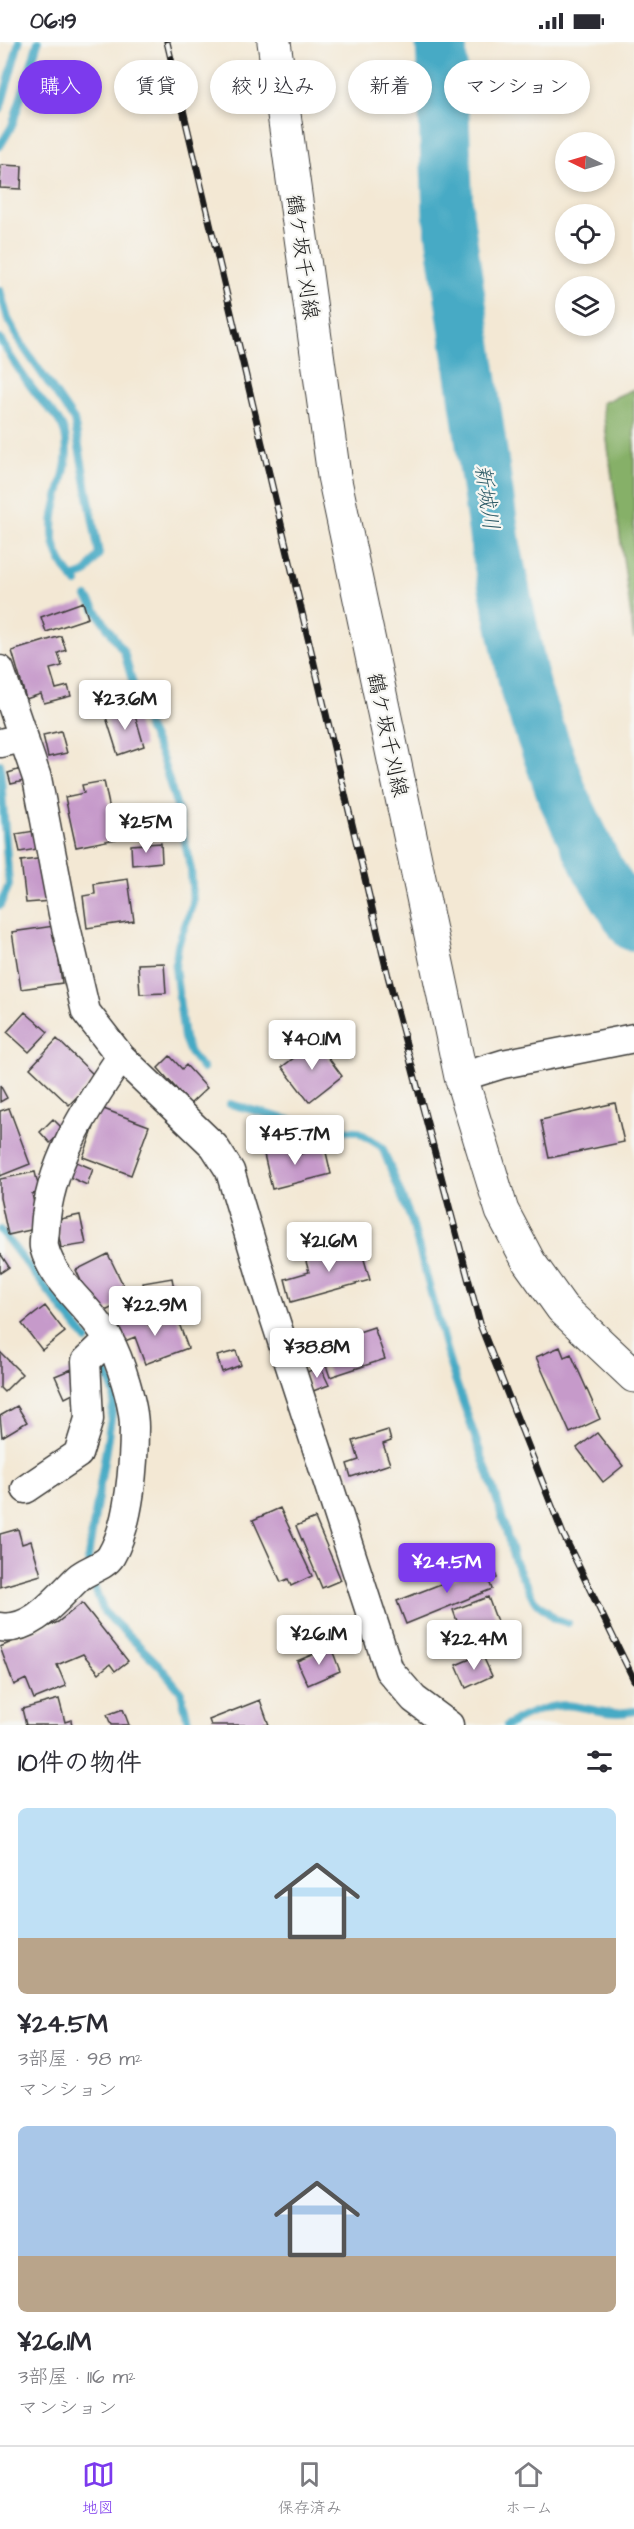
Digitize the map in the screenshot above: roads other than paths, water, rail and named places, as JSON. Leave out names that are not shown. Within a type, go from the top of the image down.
[{"type":"main road","name":"鶴ケ坂千刈線","points":[[274,42],[334,476],[461,1077],[502,1211],[529,1262],[562,1308],[634,1376]]},
{"type":"street","points":[[0,670],[12,740],[37,778],[63,914],[86,1011],[121,1057],[214,1146],[230,1171],[267,1295],[389,1670],[414,1699],[449,1725]]},
{"type":"street","points":[[461,1077],[503,1064],[622,1041]]},
{"type":"street","points":[[0,1628],[10,1629],[37,1617],[96,1566],[121,1531],[129,1492],[134,1425],[124,1381],[109,1340],[60,1280],[44,1246],[52,1180],[92,1099],[121,1057]]},
{"type":"street","points":[[26,1489],[78,1454],[89,1419],[86,1361],[109,1340]]},
{"type":"waterway","points":[[0,110],[19,42]]},
{"type":"waterway","points":[[0,146],[12,126],[38,42]]},
{"type":"waterway","name":"新城川","points":[[441,42],[448,214],[496,549],[526,692],[563,796],[598,869],[634,926]]},
{"type":"waterway","points":[[0,290],[8,319],[24,348],[74,420],[99,554],[86,573],[72,578]]},
{"type":"waterway","points":[[0,339],[14,363],[58,420],[65,434],[67,453],[53,525],[54,543],[62,563],[77,583]]},
{"type":"waterway","points":[[87,597],[124,652],[141,712],[162,758],[177,807],[191,869],[193,903],[178,945],[175,967],[184,1038],[190,1053],[203,1069]]},
{"type":"waterway","points":[[0,764],[9,885],[0,905]]},
{"type":"waterway","points":[[230,1104],[323,1129],[357,1131],[382,1147],[412,1222],[451,1368],[498,1503],[515,1562],[534,1600],[555,1619],[568,1623]]},
{"type":"waterway","points":[[0,1230],[87,1340]]},
{"type":"waterway","points":[[103,1362],[115,1395],[88,1557],[90,1576],[104,1612],[159,1665],[181,1692],[189,1725]]},
{"type":"waterway","points":[[507,1725],[548,1708],[566,1705],[611,1713],[634,1711]]},
{"type":"railway","points":[[167,42],[388,976],[481,1327],[563,1534],[634,1680]]}]
